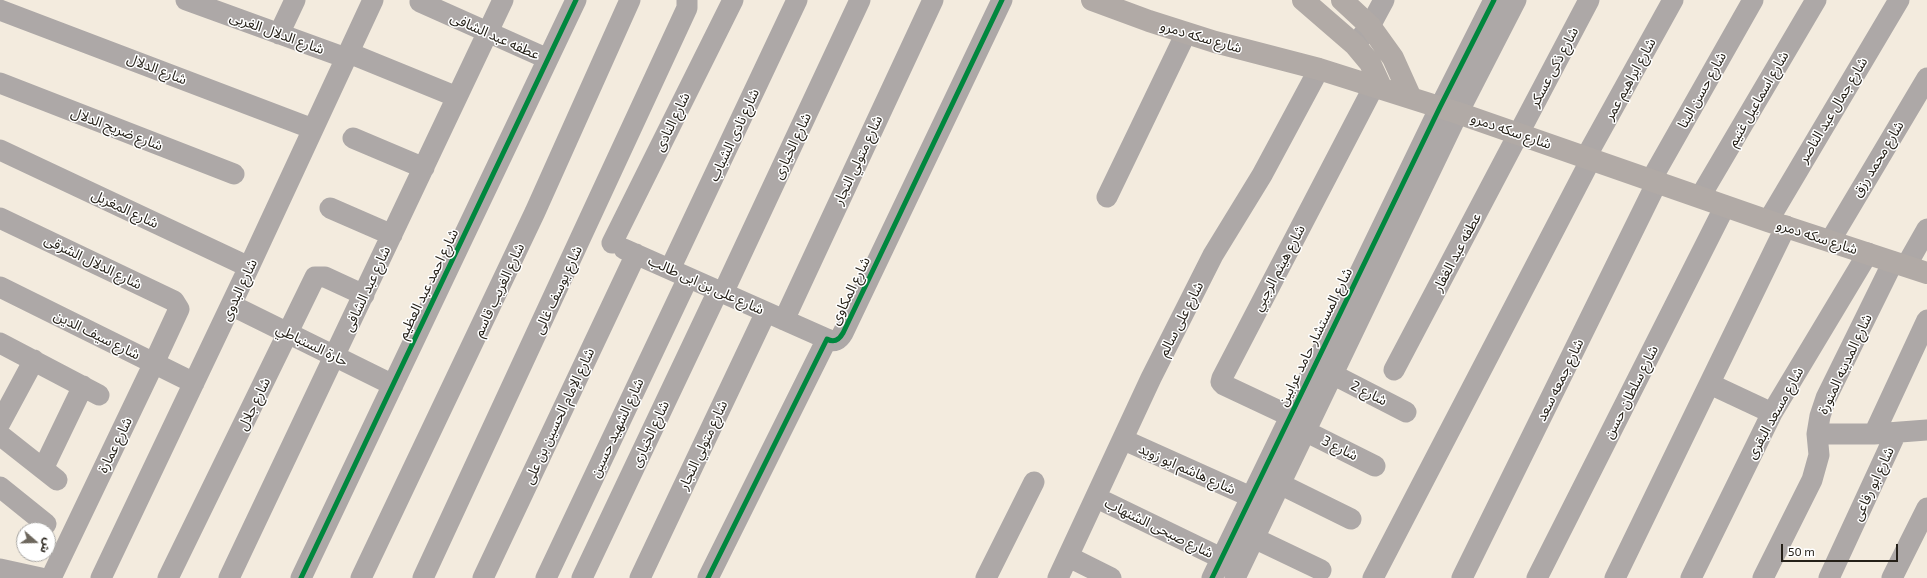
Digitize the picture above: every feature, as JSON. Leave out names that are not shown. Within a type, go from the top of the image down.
[{"type":"main road","name":"شارع سكه دمرو","points":[[1092,0],[1186,33],[1318,69],[1449,110],[1777,224],[1927,273]]},
{"type":"main road","points":[[1303,0],[1355,45],[1370,63],[1378,88]]},
{"type":"main road","points":[[1342,0],[1370,26],[1393,58],[1411,98]]},
{"type":"street","name":"شارع الدلال الغربى","points":[[186,0],[236,9],[279,34],[347,56],[457,97]]},
{"type":"street","points":[[279,34],[295,0]]},
{"type":"street","name":"شارع البدوى","points":[[101,578],[249,267],[373,0]]},
{"type":"street","name":"شارع عبد الشافى","points":[[229,578],[424,168],[502,0]]},
{"type":"street","name":"شارع احمد عبد العظيم","points":[[300,578],[576,0]]},
{"type":"street","name":"شارع الغريب قاسم","points":[[362,578],[535,212],[630,0]]},
{"type":"street","name":"شارع يوسف غالى","points":[[423,578],[687,8],[687,0]]},
{"type":"street","name":"شارع النادى","points":[[612,243],[733,0]]},
{"type":"street","name":"شارع نادى الشباب","points":[[679,273],[797,0]]},
{"type":"street","name":"شارع الخيارى","points":[[582,578],[860,0]]},
{"type":"street","name":"شارع متولي النجار","points":[[640,578],[775,316],[933,0]]},
{"type":"street","name":"شارع المكاوى","points":[[708,578],[827,339],[832,342],[837,340],[843,333],[1002,0]]},
{"type":"street","points":[[1355,45],[1370,26],[1384,0]]},
{"type":"street","points":[[1234,578],[1332,374],[1449,110],[1494,0]]},
{"type":"street","points":[[1449,110],[1516,0]]},
{"type":"street","name":"شارع ذكى عسكر","points":[[1519,134],[1589,0]]},
{"type":"street","name":"شارع ابراهيم عمر","points":[[1373,578],[1589,158],[1673,0]]},
{"type":"street","name":"شارع حسن البنا","points":[[1654,181],[1753,0]]},
{"type":"street","name":"شارع اسماعيل غنيم","points":[[1700,197],[1816,0]]},
{"type":"street","name":"شارع جمال عبد الناصر","points":[[1615,578],[1710,384],[1777,224],[1899,0]]},
{"type":"street","name":"عطفه عبد الشافى","points":[[420,2],[548,59]]},
{"type":"street","name":"شارع الدلال","points":[[0,10],[313,129]]},
{"type":"street","points":[[1107,197],[1186,33]]},
{"type":"street","name":"شارع على سالم","points":[[1058,578],[1124,440],[1151,378],[1213,255],[1262,175],[1318,69]]},
{"type":"street","name":"شارع محمد رزق","points":[[1830,241],[1927,78]]},
{"type":"street","name":"شارع ضريح الدلال","points":[[0,83],[234,174]]},
{"type":"street","name":"شارع هيثم الرجبي","points":[[1290,416],[1224,386],[1221,380],[1378,88]]},
{"type":"street","name":"شارع المستشار حامد عرابين","points":[[1212,578],[1290,416],[1449,110]]},
{"type":"street","name":"عطفه عبد الغفار","points":[[1394,370],[1519,134]]},
{"type":"street","points":[[353,138],[424,168]]},
{"type":"street","name":"شارع المغربل","points":[[0,150],[249,267]]},
{"type":"street","name":"شارع جمعه سعد","points":[[1462,578],[1654,181]]},
{"type":"street","name":"شارع سلطان حسن","points":[[1537,578],[1725,206]]},
{"type":"street","points":[[330,208],[392,235]]},
{"type":"street","name":"شارع الدلال الشرقى","points":[[0,218],[174,302],[178,306],[178,312]]},
{"type":"street","name":"شارع المدينه المنورة","points":[[1763,578],[1812,480],[1819,455],[1817,434],[1820,416],[1826,398],[1899,264],[1927,229]]},
{"type":"street","name":"شارع على بن ابى طالب","points":[[585,231],[827,339]]},
{"type":"street","name":"شارع مسعد البقرى","points":[[1691,578],[1772,413],[1868,253]]},
{"type":"street","name":"شارع الإمام الحسين بن على","points":[[482,578],[636,254]]},
{"type":"street","name":"شارع الشهيد حسين","points":[[546,578],[679,273]]},
{"type":"street","name":"شارع جلال","points":[[168,578],[289,334],[315,277],[324,277],[364,295]]},
{"type":"street","name":"شارع سيف الدين","points":[[0,287],[194,383]]},
{"type":"street","name":"حارة السنباطي","points":[[231,305],[393,385]]},
{"type":"street","name":"شارع عمارة","points":[[41,578],[154,363],[178,312]]},
{"type":"street","name":"شارع ابو رفاعى","points":[[1874,434],[1927,320]]},
{"type":"street","points":[[0,343],[91,391],[50,475],[0,435]]},
{"type":"street","points":[[0,423],[34,360]]},
{"type":"street","name":"شارع 2","points":[[1332,374],[1406,412]]},
{"type":"street","points":[[1710,384],[1772,413]]},
{"type":"street","points":[[1817,434],[1874,434],[1927,430]]},
{"type":"street","name":"شارع 3","points":[[1305,431],[1375,466]]},
{"type":"street","name":"شارع ابو رفاعى","points":[[1829,578],[1896,433]]},
{"type":"street","name":"شارع هاشم ابو زويد","points":[[1124,440],[1251,497]]},
{"type":"street","points":[[986,578],[1034,482]]},
{"type":"street","points":[[1280,484],[1351,519]]},
{"type":"street","points":[[0,487],[44,522]]},
{"type":"street","name":"شارع صبحى الشنهاب","points":[[1097,498],[1221,558]]},
{"type":"street","points":[[1892,578],[1927,508]]},
{"type":"street","points":[[1254,538],[1321,570]]},
{"type":"street","points":[[1068,557],[1111,578]]},
{"type":"street","points":[[0,568],[41,578]]},
{"type":"cycle path","points":[[301,578],[576,0]]},
{"type":"cycle path","points":[[708,578],[827,339],[832,341],[836,340],[843,333],[1002,0]]},
{"type":"cycle path","points":[[1212,578],[1440,107],[1494,0]]}]
